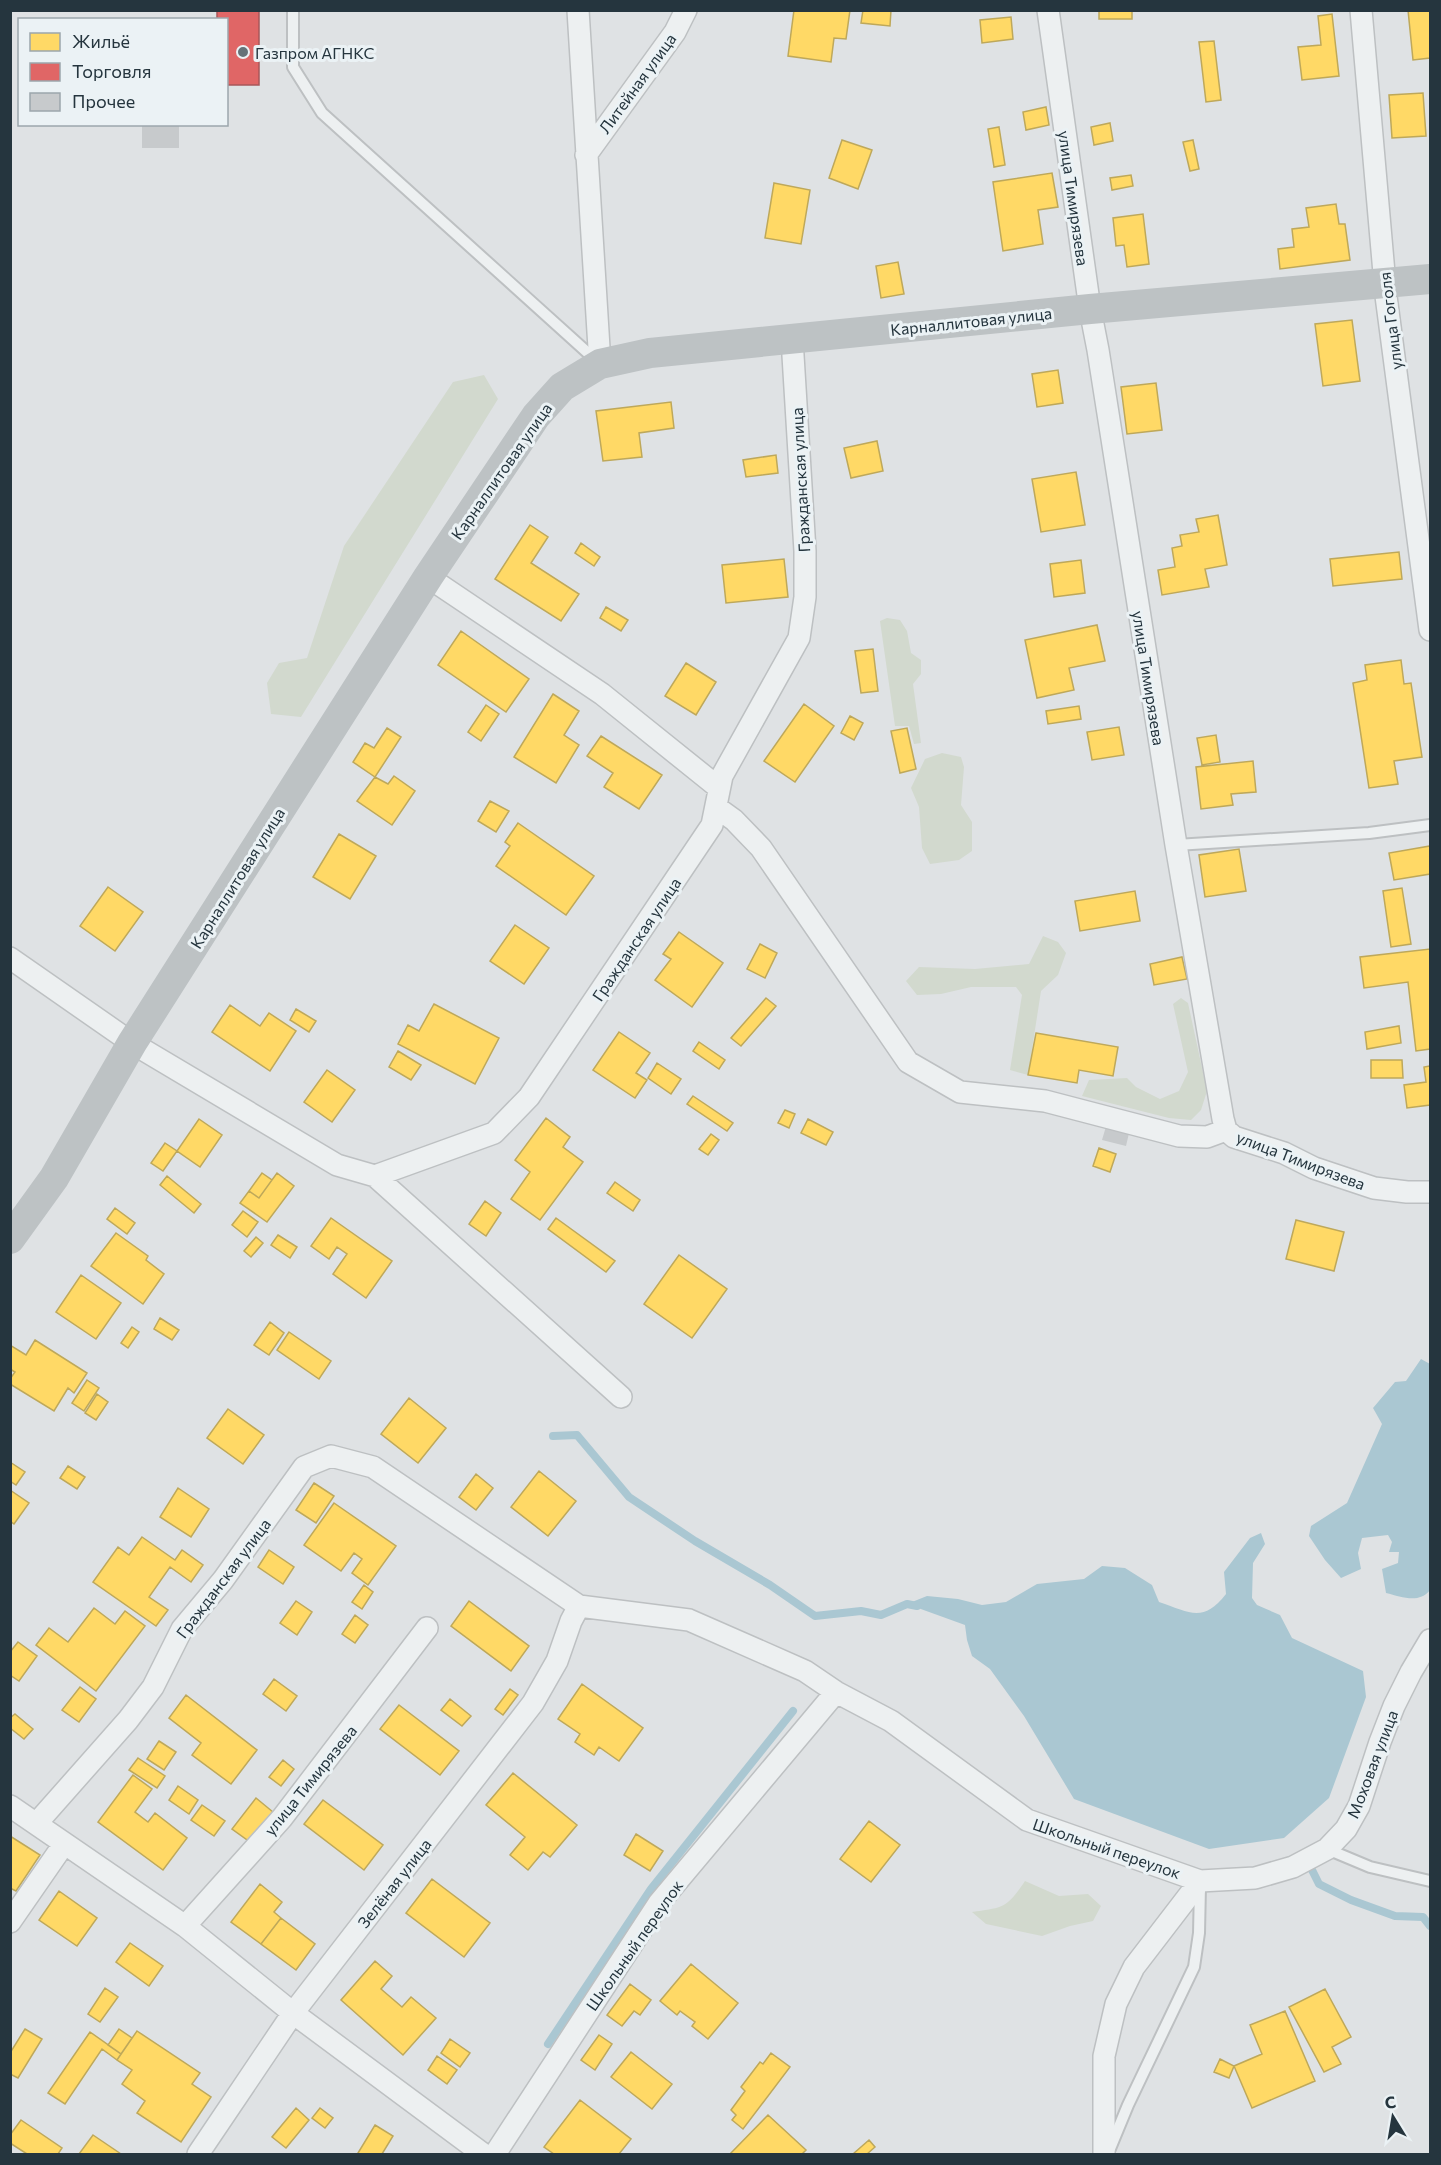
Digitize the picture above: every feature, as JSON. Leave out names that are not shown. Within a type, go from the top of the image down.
[{"type":"street","points":[[578,10],[600,364]]},
{"type":"street","name":"Литейная улица","points":[[586,155],[675,32],[686,10]]},
{"type":"street","name":"улица Тимирязева","points":[[1048,10],[1090,309],[1222,1119],[1226,1130],[1234,1137],[1284,1153],[1314,1168],[1374,1188],[1431,1192]]},
{"type":"street","name":"улица Гоголя","points":[[1361,10],[1384,284],[1431,630]]},
{"type":"street","name":"Карналлитовая улица","points":[[10,1239],[54,1178],[132,1042],[428,577],[536,416],[562,387],[600,364],[650,353],[1090,309],[1431,279]]},
{"type":"street","name":"Гражданская улица","points":[[375,1176],[494,1133],[529,1097],[712,825],[722,776],[799,638],[805,597],[804,539],[792,339]]},
{"type":"street","points":[[428,577],[602,694],[717,798],[761,848],[908,1062],[960,1092],[1045,1101],[1179,1136],[1207,1137],[1226,1130]]},
{"type":"street","points":[[10,958],[132,1042],[338,1165],[375,1176],[621,1397]]},
{"type":"street","name":"Гражданская улица","points":[[36,1824],[128,1720],[153,1687],[182,1629],[223,1580],[304,1467],[331,1456]]},
{"type":"street","name":"Школьный переулок","points":[[331,1456],[373,1467],[579,1606],[688,1620],[805,1671],[836,1692],[891,1721],[1027,1820],[1200,1881]]},
{"type":"street","name":"Зелёная улица","points":[[198,2154],[293,2013],[533,1703],[557,1661],[571,1621],[579,1606]]},
{"type":"street","name":"улица Тимирязева","points":[[185,1926],[282,1818],[427,1628]]},
{"type":"street","name":"Моховая улица","points":[[1200,1881],[1255,1878],[1293,1867],[1327,1849],[1346,1829],[1359,1806],[1394,1706],[1431,1640]]},
{"type":"street","name":"Школьный переулок","points":[[495,2154],[659,1903],[836,1692]]},
{"type":"street","points":[[10,1806],[185,1926],[293,2013],[483,2154]]},
{"type":"street","points":[[10,1922],[64,1844]]},
{"type":"street","points":[[1106,2154],[1104,2056],[1116,2004],[1134,1967],[1200,1881]]},
{"type":"lane","points":[[292,10],[293,67],[322,113],[600,364]]},
{"type":"lane","points":[[1176,844],[1369,833],[1431,825]]},
{"type":"lane","points":[[1327,1849],[1370,1867],[1431,1881]]},
{"type":"lane","points":[[1106,2154],[1194,1967],[1199,1933],[1200,1881]]},
{"type":"shaded area","points":[[484,375],[498,399],[301,717],[271,714],[267,683],[279,663],[307,658],[344,546],[453,382]]},
{"type":"shaded area","points":[[887,618],[900,620],[907,631],[911,653],[921,660],[921,674],[913,684],[921,743],[914,744],[909,726],[895,726],[880,621]]},
{"type":"shaded area","points":[[942,753],[961,757],[964,767],[961,805],[972,822],[972,851],[959,860],[930,864],[922,848],[919,807],[911,788],[925,759]]},
{"type":"shaded area","points":[[1043,936],[1058,942],[1066,953],[1058,975],[1041,991],[1028,1075],[1010,1070],[1022,995],[1016,987],[971,987],[941,994],[917,995],[906,981],[919,967],[975,969],[1029,964]]},
{"type":"shaded area","points":[[1181,998],[1188,1003],[1207,1091],[1201,1110],[1191,1120],[1169,1118],[1082,1096],[1089,1080],[1127,1078],[1136,1087],[1160,1099],[1179,1091],[1188,1072],[1173,1004]]},
{"type":"shaded area","points":[[1025,1881],[1059,1896],[1088,1894],[1101,1906],[1093,1921],[1042,1936],[986,1924],[972,1912],[1003,1905],[1013,1897]]},
{"type":"water","points":[[1421,1359],[1430,1364],[1430,1590],[1421,1597],[1410,1598],[1386,1593],[1382,1569],[1398,1563],[1399,1552],[1389,1552],[1392,1542],[1388,1535],[1362,1538],[1358,1553],[1361,1569],[1341,1578],[1325,1560],[1309,1536],[1311,1526],[1347,1503],[1382,1424],[1373,1408],[1395,1382],[1406,1381]]},
{"type":"water","points":[[1261,1533],[1265,1544],[1253,1563],[1252,1598],[1257,1605],[1280,1615],[1292,1638],[1363,1671],[1366,1697],[1329,1798],[1284,1838],[1209,1849],[1074,1799],[1024,1716],[990,1669],[972,1656],[965,1625],[907,1604],[927,1596],[958,1599],[982,1605],[1006,1602],[1037,1584],[1084,1579],[1102,1566],[1125,1568],[1152,1585],[1159,1602],[1188,1612],[1203,1612],[1218,1603],[1226,1594],[1224,1572],[1250,1538]]},
{"type":"building: Жильё","points":[[794,10],[850,10],[846,39],[834,38],[831,62],[788,56]]},
{"type":"building: Жильё","points":[[863,10],[891,10],[890,26],[861,23]]},
{"type":"building: Жильё","points":[[1099,10],[1132,10],[1132,19],[1099,19]]},
{"type":"building: Жильё","points":[[1408,10],[1430,10],[1430,58],[1413,60]]},
{"type":"building: Жильё","points":[[1332,14],[1339,76],[1302,80],[1298,47],[1321,45],[1318,16]]},
{"type":"building: Жильё","points":[[1011,17],[1013,39],[982,43],[980,20]]},
{"type":"building: Жильё","points":[[1214,41],[1221,100],[1206,102],[1199,42]]},
{"type":"building: Жильё","points":[[1423,93],[1426,136],[1392,138],[1389,95]]},
{"type":"building: Жильё","points":[[1046,107],[1049,125],[1026,130],[1023,112]]},
{"type":"building: Жильё","points":[[1110,123],[1113,141],[1094,145],[1091,127]]},
{"type":"building: Жильё","points":[[999,127],[1005,165],[994,167],[988,129]]},
{"type":"building: Жильё","points":[[842,140],[872,150],[858,189],[829,178]]},
{"type":"building: Жильё","points":[[1193,140],[1199,169],[1190,171],[1183,142]]},
{"type":"building: Жильё","points":[[1052,173],[1058,207],[1038,210],[1043,244],[1003,251],[993,182]]},
{"type":"building: Жильё","points":[[1131,175],[1133,186],[1112,190],[1110,178]]},
{"type":"building: Жильё","points":[[774,183],[810,190],[801,244],[765,238]]},
{"type":"building: Жильё","points":[[1336,204],[1339,224],[1345,224],[1350,260],[1280,269],[1278,249],[1294,247],[1292,229],[1309,227],[1306,208]]},
{"type":"building: Жильё","points":[[1143,214],[1149,264],[1127,267],[1124,245],[1116,246],[1113,218]]},
{"type":"building: Жильё","points":[[898,262],[904,294],[881,298],[876,266]]},
{"type":"building: Жильё","points":[[1352,320],[1360,381],[1323,386],[1315,324]]},
{"type":"building: Жильё","points":[[1058,370],[1063,403],[1037,407],[1032,374]]},
{"type":"building: Жильё","points":[[1156,383],[1162,430],[1127,434],[1121,387]]},
{"type":"building: Жильё","points":[[671,402],[674,428],[639,433],[642,457],[603,461],[596,411]]},
{"type":"building: Жильё","points":[[877,441],[883,471],[851,478],[844,448]]},
{"type":"building: Жильё","points":[[776,455],[778,473],[746,477],[743,460]]},
{"type":"building: Жильё","points":[[1076,472],[1085,525],[1041,532],[1032,479]]},
{"type":"building: Жильё","points":[[1218,515],[1227,565],[1205,569],[1209,587],[1162,595],[1158,570],[1175,567],[1172,548],[1182,546],[1180,535],[1199,532],[1196,519]]},
{"type":"building: Жильё","points":[[530,525],[548,537],[531,563],[579,594],[561,621],[495,579]]},
{"type":"building: Жильё","points":[[581,543],[600,557],[594,566],[575,553]]},
{"type":"building: Жильё","points":[[1399,552],[1402,579],[1333,586],[1330,559]]},
{"type":"building: Жильё","points":[[784,559],[788,597],[726,603],[722,565]]},
{"type":"building: Жильё","points":[[1081,560],[1085,593],[1054,597],[1050,564]]},
{"type":"building: Жильё","points":[[606,607],[628,620],[621,631],[600,618]]},
{"type":"building: Жильё","points":[[1097,625],[1105,661],[1069,668],[1074,690],[1037,698],[1025,640]]},
{"type":"building: Жильё","points":[[461,631],[529,679],[506,712],[438,665]]},
{"type":"building: Жильё","points":[[873,649],[878,691],[861,693],[855,651]]},
{"type":"building: Жильё","points":[[1401,660],[1404,684],[1411,683],[1422,757],[1394,761],[1398,784],[1369,788],[1353,683],[1367,680],[1365,665]]},
{"type":"building: Жильё","points":[[686,663],[716,682],[696,715],[665,696]]},
{"type":"building: Жильё","points":[[553,694],[579,711],[564,735],[579,745],[556,783],[514,757]]},
{"type":"building: Жильё","points":[[804,704],[834,726],[795,782],[764,761]]},
{"type":"building: Жильё","points":[[486,705],[499,714],[481,741],[468,732]]},
{"type":"building: Жильё","points":[[1079,706],[1081,719],[1048,724],[1046,711]]},
{"type":"building: Жильё","points":[[850,716],[863,723],[854,740],[841,733]]},
{"type":"building: Жильё","points":[[1119,727],[1124,755],[1092,760],[1087,732]]},
{"type":"building: Жильё","points":[[387,728],[401,737],[375,777],[353,762],[365,743],[374,748]]},
{"type":"building: Жильё","points":[[907,728],[916,769],[900,773],[891,731]]},
{"type":"building: Жильё","points":[[1216,735],[1220,762],[1202,765],[1197,738]]},
{"type":"building: Жильё","points":[[601,736],[662,775],[639,809],[604,787],[613,773],[587,756]]},
{"type":"building: Жильё","points":[[1253,761],[1256,792],[1231,794],[1233,805],[1201,809],[1196,767]]},
{"type":"building: Жильё","points":[[394,776],[415,791],[392,825],[357,801],[375,777],[388,784]]},
{"type":"building: Жильё","points":[[490,801],[509,811],[496,832],[478,821]]},
{"type":"building: Жильё","points":[[518,823],[594,876],[566,915],[496,866],[510,846],[505,842]]},
{"type":"building: Жильё","points":[[339,834],[376,856],[350,899],[313,877]]},
{"type":"building: Жильё","points":[[1430,846],[1430,874],[1394,880],[1389,853]]},
{"type":"building: Жильё","points":[[1239,849],[1246,891],[1205,897],[1199,855]]},
{"type":"building: Жильё","points":[[108,887],[143,912],[115,951],[80,926]]},
{"type":"building: Жильё","points":[[1402,888],[1411,944],[1391,947],[1383,891]]},
{"type":"building: Жильё","points":[[1135,891],[1140,921],[1080,931],[1075,901]]},
{"type":"building: Жильё","points":[[515,925],[549,948],[524,984],[490,961]]},
{"type":"building: Жильё","points":[[679,932],[723,963],[692,1007],[655,980],[671,959],[663,954]]},
{"type":"building: Жильё","points":[[760,944],[777,953],[765,978],[747,969]]},
{"type":"building: Жильё","points":[[1430,949],[1430,1049],[1416,1051],[1408,982],[1364,988],[1360,957]]},
{"type":"building: Жильё","points":[[1182,957],[1187,979],[1154,985],[1150,964]]},
{"type":"building: Жильё","points":[[766,998],[776,1006],[741,1046],[731,1038]]},
{"type":"building: Жильё","points":[[434,1004],[499,1038],[475,1084],[398,1044],[408,1025],[419,1031]]},
{"type":"building: Жильё","points":[[230,1005],[260,1026],[269,1013],[296,1031],[270,1071],[212,1032]]},
{"type":"building: Жильё","points":[[296,1009],[316,1021],[309,1032],[290,1020]]},
{"type":"building: Жильё","points":[[1399,1026],[1401,1043],[1367,1049],[1365,1032]]},
{"type":"building: Жильё","points":[[619,1032],[650,1053],[636,1073],[647,1080],[635,1098],[593,1070]]},
{"type":"building: Жильё","points":[[1036,1033],[1118,1047],[1113,1076],[1079,1070],[1077,1083],[1028,1075]]},
{"type":"building: Жильё","points":[[699,1042],[725,1060],[719,1069],[693,1051]]},
{"type":"building: Жильё","points":[[398,1051],[421,1065],[411,1080],[389,1067]]},
{"type":"building: Жильё","points":[[1371,1060],[1402,1060],[1403,1078],[1371,1078]]},
{"type":"building: Жильё","points":[[657,1063],[681,1079],[671,1094],[648,1078]]},
{"type":"building: Жильё","points":[[1430,1066],[1430,1105],[1407,1108],[1404,1085],[1426,1082],[1424,1067]]},
{"type":"building: Жильё","points":[[327,1070],[355,1090],[332,1122],[304,1102]]},
{"type":"building: Жильё","points":[[693,1096],[733,1123],[727,1131],[687,1104]]},
{"type":"building: Жильё","points":[[785,1110],[795,1114],[789,1128],[778,1123]]},
{"type":"building: Жильё","points":[[546,1118],[570,1137],[563,1147],[583,1162],[540,1220],[511,1199],[530,1172],[515,1160]]},
{"type":"building: Жильё","points":[[199,1119],[222,1135],[200,1167],[177,1151]]},
{"type":"building: Жильё","points":[[808,1119],[833,1132],[826,1145],[801,1133]]},
{"type":"building: Жильё","points":[[711,1134],[719,1140],[708,1155],[699,1149]]},
{"type":"building: Жильё","points":[[165,1143],[177,1151],[163,1171],[151,1163]]},
{"type":"building: Жильё","points":[[1099,1148],[1116,1154],[1110,1172],[1093,1166]]},
{"type":"building: Жильё","points":[[262,1173],[272,1180],[259,1198],[249,1191]]},
{"type":"building: Жильё","points":[[277,1173],[294,1186],[267,1222],[240,1203],[249,1191],[259,1198]]},
{"type":"building: Жильё","points":[[167,1176],[201,1204],[194,1213],[160,1185]]},
{"type":"building: Жильё","points":[[615,1182],[640,1200],[633,1211],[607,1193]]},
{"type":"building: Жильё","points":[[485,1201],[501,1213],[486,1236],[469,1224]]},
{"type":"building: Жильё","points":[[115,1208],[135,1223],[127,1234],[107,1219]]},
{"type":"building: Жильё","points":[[243,1211],[258,1222],[247,1237],[232,1225]]},
{"type":"building: Жильё","points":[[331,1218],[392,1261],[366,1298],[333,1274],[347,1254],[337,1247],[329,1259],[311,1246]]},
{"type":"building: Жильё","points":[[556,1218],[615,1261],[606,1272],[548,1229]]},
{"type":"building: Жильё","points":[[1296,1220],[1344,1232],[1334,1271],[1286,1259]]},
{"type":"building: Жильё","points":[[116,1233],[148,1256],[146,1260],[164,1274],[143,1304],[91,1266]]},
{"type":"building: Жильё","points":[[278,1235],[297,1247],[290,1258],[271,1245]]},
{"type":"building: Жильё","points":[[256,1237],[263,1243],[251,1257],[244,1251]]},
{"type":"building: Жильё","points":[[679,1255],[727,1289],[692,1338],[644,1304]]},
{"type":"building: Жильё","points":[[81,1275],[121,1303],[96,1339],[56,1312]]},
{"type":"building: Жильё","points":[[160,1318],[179,1330],[172,1340],[154,1329]]},
{"type":"building: Жильё","points":[[270,1322],[284,1333],[269,1355],[254,1345]]},
{"type":"building: Жильё","points":[[132,1327],[139,1332],[128,1348],[121,1343]]},
{"type":"building: Жильё","points":[[289,1332],[331,1361],[319,1379],[277,1350]]},
{"type":"building: Жильё","points":[[35,1340],[87,1373],[74,1393],[68,1388],[54,1411],[10,1384],[10,1379],[15,1372],[10,1369],[10,1345],[26,1355]]},
{"type":"building: Жильё","points":[[87,1380],[99,1388],[84,1411],[72,1403]]},
{"type":"building: Жильё","points":[[97,1394],[108,1402],[96,1420],[85,1413]]},
{"type":"building: Жильё","points":[[409,1398],[446,1428],[418,1463],[381,1434]]},
{"type":"building: Жильё","points":[[228,1409],[264,1435],[243,1464],[207,1438]]},
{"type":"building: Жильё","points":[[10,1462],[25,1472],[16,1485],[10,1481]]},
{"type":"building: Жильё","points":[[68,1466],[85,1477],[77,1489],[60,1478]]},
{"type":"building: Жильё","points":[[539,1471],[576,1501],[548,1536],[511,1507]]},
{"type":"building: Жильё","points":[[476,1474],[493,1488],[476,1510],[459,1497]]},
{"type":"building: Жильё","points":[[314,1483],[334,1496],[316,1523],[296,1510]]},
{"type":"building: Жильё","points":[[178,1488],[209,1509],[191,1537],[160,1517]]},
{"type":"building: Жильё","points":[[10,1490],[29,1503],[14,1524],[10,1521]]},
{"type":"building: Жильё","points":[[334,1503],[396,1546],[368,1585],[352,1573],[362,1559],[354,1553],[341,1571],[304,1545]]},
{"type":"building: Жильё","points":[[142,1537],[175,1560],[182,1550],[203,1565],[191,1582],[170,1567],[149,1597],[168,1610],[156,1626],[93,1582],[118,1547],[129,1555]]},
{"type":"building: Жильё","points":[[269,1550],[294,1567],[283,1584],[258,1567]]},
{"type":"building: Жильё","points":[[364,1585],[373,1592],[362,1609],[352,1602]]},
{"type":"building: Жильё","points":[[296,1601],[312,1612],[297,1635],[280,1623]]},
{"type":"building: Жильё","points":[[469,1601],[529,1646],[511,1671],[451,1626]]},
{"type":"building: Жильё","points":[[94,1608],[115,1624],[125,1611],[145,1626],[96,1691],[36,1645],[49,1628],[68,1642]]},
{"type":"building: Жильё","points":[[355,1615],[368,1625],[355,1643],[342,1634]]},
{"type":"building: Жильё","points":[[18,1642],[37,1656],[19,1681],[10,1675],[10,1652]]},
{"type":"building: Жильё","points":[[274,1679],[297,1696],[286,1711],[263,1694]]},
{"type":"building: Жильё","points":[[582,1684],[643,1728],[619,1761],[599,1747],[594,1755],[575,1742],[580,1734],[558,1719]]},
{"type":"building: Жильё","points":[[80,1687],[96,1699],[79,1722],[62,1710]]},
{"type":"building: Жильё","points":[[510,1689],[518,1695],[503,1715],[495,1709]]},
{"type":"building: Жильё","points":[[186,1695],[257,1750],[231,1784],[192,1755],[201,1743],[169,1718]]},
{"type":"building: Жильё","points":[[450,1699],[471,1716],[462,1726],[441,1710]]},
{"type":"building: Жильё","points":[[399,1705],[459,1751],[440,1775],[380,1729]]},
{"type":"building: Жильё","points":[[15,1714],[33,1729],[24,1739],[10,1728],[10,1718]]},
{"type":"building: Жильё","points":[[159,1741],[176,1752],[164,1770],[147,1759]]},
{"type":"building: Жильё","points":[[138,1758],[165,1776],[157,1788],[129,1770]]},
{"type":"building: Жильё","points":[[283,1760],[294,1769],[281,1786],[269,1777]]},
{"type":"building: Жильё","points":[[513,1773],[577,1825],[550,1857],[543,1852],[528,1870],[510,1855],[525,1837],[486,1805]]},
{"type":"building: Жильё","points":[[133,1775],[152,1789],[135,1812],[148,1822],[155,1813],[187,1838],[163,1870],[98,1822]]},
{"type":"building: Жильё","points":[[178,1786],[198,1800],[189,1814],[169,1800]]},
{"type":"building: Жильё","points":[[256,1798],[273,1812],[250,1842],[232,1829]]},
{"type":"building: Жильё","points":[[323,1800],[383,1845],[364,1870],[304,1824]]},
{"type":"building: Жильё","points":[[202,1805],[225,1821],[214,1836],[191,1820]]},
{"type":"building: Жильё","points":[[869,1821],[900,1845],[871,1882],[840,1859]]},
{"type":"building: Жильё","points":[[636,1834],[663,1851],[650,1871],[624,1855]]},
{"type":"building: Жильё","points":[[10,1836],[40,1855],[16,1891],[10,1888]]},
{"type":"building: Жильё","points":[[432,1879],[490,1923],[464,1957],[406,1913]]},
{"type":"building: Жильё","points":[[260,1884],[282,1902],[274,1912],[281,1918],[261,1944],[231,1922]]},
{"type":"building: Жильё","points":[[59,1891],[97,1918],[77,1946],[39,1920]]},
{"type":"building: Жильё","points":[[281,1918],[315,1944],[296,1970],[261,1944]]},
{"type":"building: Жильё","points":[[130,1943],[163,1966],[149,1986],[116,1962]]},
{"type":"building: Жильё","points":[[375,1961],[392,1976],[381,1989],[402,2007],[411,1997],[436,2018],[403,2055],[341,2000]]},
{"type":"building: Жильё","points":[[691,1964],[738,2003],[708,2039],[692,2026],[695,2022],[680,2011],[677,2015],[660,2001]]},
{"type":"building: Жильё","points":[[630,1984],[651,2000],[640,2015],[634,2011],[622,2026],[607,2015]]},
{"type":"building: Жильё","points":[[105,1988],[118,1997],[100,2022],[88,2014]]},
{"type":"building: Жильё","points":[[1325,1989],[1351,2037],[1332,2047],[1341,2064],[1324,2072],[1289,2007]]},
{"type":"building: Жильё","points":[[1285,2011],[1315,2081],[1252,2108],[1234,2066],[1262,2054],[1250,2025]]},
{"type":"building: Жильё","points":[[25,2029],[42,2039],[18,2078],[10,2074],[10,2053]]},
{"type":"building: Жильё","points":[[119,2029],[132,2038],[121,2054],[108,2045]]},
{"type":"building: Жильё","points":[[137,2031],[200,2073],[192,2084],[211,2097],[181,2142],[137,2113],[145,2101],[122,2084],[132,2070],[117,2060]]},
{"type":"building: Жильё","points":[[90,2032],[121,2054],[117,2060],[102,2049],[65,2104],[48,2093]]},
{"type":"building: Жильё","points":[[599,2035],[612,2044],[595,2070],[581,2060]]},
{"type":"building: Жильё","points":[[450,2039],[470,2053],[460,2067],[441,2053]]},
{"type":"building: Жильё","points":[[631,2052],[672,2084],[652,2109],[611,2077]]},
{"type":"building: Жильё","points":[[771,2053],[790,2067],[743,2129],[732,2120],[736,2115],[731,2110],[745,2091],[741,2087],[760,2062],[763,2064]]},
{"type":"building: Жильё","points":[[437,2056],[457,2070],[447,2084],[428,2070]]},
{"type":"building: Жильё","points":[[1220,2059],[1234,2066],[1229,2078],[1214,2072]]},
{"type":"building: Жильё","points":[[580,2100],[631,2139],[619,2154],[554,2154],[544,2147]]},
{"type":"building: Жильё","points":[[296,2108],[309,2120],[286,2148],[272,2137]]},
{"type":"building: Жильё","points":[[320,2108],[333,2118],[325,2128],[312,2118]]},
{"type":"building: Жильё","points":[[768,2115],[806,2150],[802,2154],[730,2154]]},
{"type":"building: Жильё","points":[[21,2120],[62,2148],[58,2154],[27,2154],[10,2143],[10,2135]]},
{"type":"building: Жильё","points":[[375,2125],[393,2136],[382,2154],[358,2153]]},
{"type":"building: Жильё","points":[[93,2135],[121,2154],[79,2154]]},
{"type":"building: Жильё","points":[[869,2140],[875,2147],[867,2154],[853,2154]]},
{"type":"building: Торговля","name":"Газпром АГНКС","points":[[217,10],[259,10],[259,85],[228,85],[228,18],[217,18]]},
{"type":"building: Прочее","points":[[142,126],[179,126],[179,148],[142,148]]},
{"type":"building: Прочее","points":[[1107,1123],[1130,1129],[1126,1146],[1102,1140]]},
{"type":"waterway","points":[[553,1436],[577,1435],[629,1497],[695,1541],[770,1585],[815,1616],[861,1611],[881,1615],[907,1604],[917,1606]]},
{"type":"waterway","points":[[548,2044],[651,1889],[793,1711]]},
{"type":"waterway","points":[[1311,1868],[1319,1884],[1351,1900],[1395,1916],[1423,1917],[1430,1926]]},
{"type":"place","name":"Газпром АГНКС","points":[[243,52]]}]
